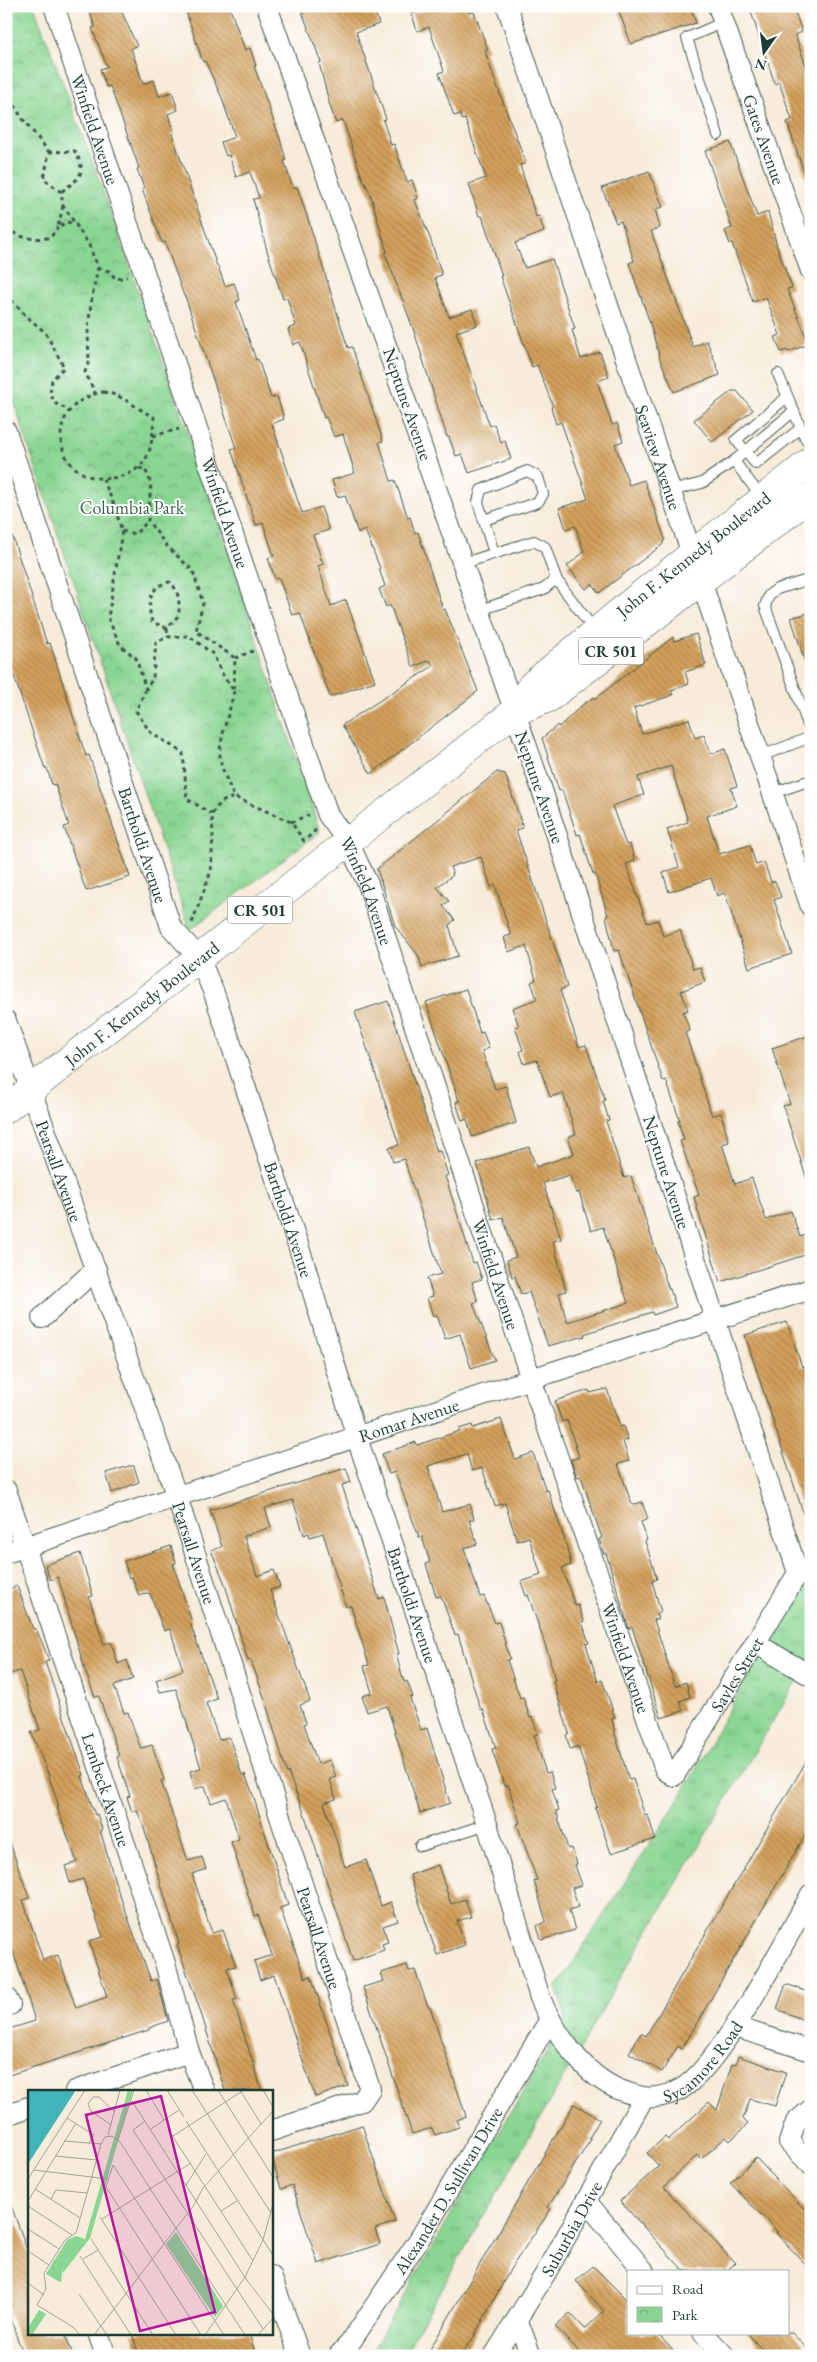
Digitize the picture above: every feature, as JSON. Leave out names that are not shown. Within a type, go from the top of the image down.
[{"type":"main road","name":"John F. Kennedy Boulevard","points":[[514,712],[532,685],[811,461]]},
{"type":"main road","name":"John F. Kennedy Boulevard","points":[[6,1109],[514,712],[549,698],[811,496]]},
{"type":"street","name":"Winfield Avenue","points":[[54,6],[328,815],[348,842],[368,884],[531,1379],[665,1770],[674,1776]]},
{"type":"street","name":"Neptune Avenue","points":[[267,6],[540,784],[798,1573]]},
{"type":"street","name":"Seaview Avenue","points":[[507,6],[811,907]]},
{"type":"street","name":"Gates Avenue","points":[[721,14],[811,271]]},
{"type":"street","name":"Bartholdi Avenue","points":[[6,431],[171,927],[199,958],[217,1002],[304,1263],[357,1438],[487,1824],[540,1998],[550,2019]]},
{"type":"street","name":"Pearsall Avenue","points":[[6,1021],[177,1498],[370,2089],[362,2101],[272,2132]]},
{"type":"street","points":[[42,1318],[96,1269]]},
{"type":"street","name":"Romar Avenue","points":[[6,1553],[177,1498],[531,1379],[811,1289]]},
{"type":"street","name":"Lembeck Avenue","points":[[6,1490],[165,1963],[189,2052],[204,2090]]},
{"type":"street","name":"Sayles Street","points":[[674,1776],[798,1573]]},
{"type":"street","points":[[755,1643],[811,1676]]},
{"type":"street","name":"Sycamore Road","points":[[550,2019],[577,2057],[608,2085],[642,2099],[676,2092],[696,2077],[735,2027],[811,1894]]},
{"type":"street","name":"Alexander D. Sullivan Drive","points":[[338,2356],[350,2343],[420,2238],[550,2019]]},
{"type":"street","points":[[735,2027],[811,2051]]},
{"type":"street","points":[[78,2090],[189,2052]]},
{"type":"street","name":"Suburbia Drive","points":[[494,2356],[547,2271],[642,2099]]},
{"type":"street","points":[[811,2109],[796,2122],[789,2142],[811,2165]]},
{"type":"street","points":[[586,2201],[643,2270]]},
{"type":"street","points":[[272,2279],[300,2356]]},
{"type":"street","points":[[517,2319],[531,2356]]},
{"type":"street","points":[[98,2334],[106,2356]]},
{"type":"street","points":[[703,2334],[725,2356]]},
{"type":"lane","points":[[718,135],[687,38],[721,14]]},
{"type":"lane","points":[[778,374],[801,428],[811,445]]},
{"type":"lane","points":[[788,397],[736,440],[756,464],[801,428]]},
{"type":"lane","points":[[671,490],[702,483],[734,461],[794,411]]},
{"type":"lane","points":[[734,461],[763,499]]},
{"type":"lane","points":[[484,520],[538,502],[543,494],[538,477],[527,471],[481,490],[478,502],[494,553]]},
{"type":"lane","points":[[464,563],[534,541],[545,547],[556,578],[596,632]]},
{"type":"lane","points":[[480,610],[544,589],[556,578]]},
{"type":"lane","points":[[761,756],[811,735],[765,606],[769,595],[777,589],[811,579]]},
{"type":"lane","points":[[773,793],[811,780]]},
{"type":"lane","points":[[420,1846],[487,1824]]},
{"type":"path","points":[[6,91],[22,118],[49,152],[44,179],[60,192],[63,205],[89,245],[98,268],[88,327],[89,362],[85,372],[95,393]]},
{"type":"path","points":[[49,152],[74,152],[81,163],[82,172],[79,178],[60,192]]},
{"type":"path","points":[[81,163],[88,160]]},
{"type":"path","points":[[7,228],[17,236],[27,239],[50,238],[58,227],[63,205]]},
{"type":"path","points":[[58,227],[68,222],[76,224]]},
{"type":"path","points":[[6,236],[7,228]]},
{"type":"path","points":[[98,268],[109,271],[116,279],[127,277]]},
{"type":"path","points":[[6,294],[26,316],[46,332],[64,367],[52,380],[50,394],[56,404],[69,410]]},
{"type":"path","points":[[95,393],[116,394],[129,400],[139,410],[154,418],[150,452],[138,468],[128,474],[103,479],[90,476],[78,470],[68,461],[62,449],[61,423],[69,410],[89,394],[95,393]]},
{"type":"path","points":[[153,436],[179,429]]},
{"type":"path","points":[[122,531],[135,534],[148,521],[151,483],[145,469],[138,468]]},
{"type":"path","points":[[103,479],[122,531],[108,618],[120,645],[136,658],[146,689]]},
{"type":"path","points":[[148,521],[168,546],[193,571],[203,603],[196,631],[235,658]]},
{"type":"path","points":[[170,582],[176,589],[179,598],[179,616],[167,628],[152,622],[150,596],[160,583],[170,582]]},
{"type":"path","points":[[167,628],[168,637]]},
{"type":"path","points":[[212,814],[187,799],[183,753],[150,732],[136,711],[153,678],[156,642],[168,637],[189,636],[213,654],[221,672],[234,691]]},
{"type":"path","points":[[235,658],[255,650]]},
{"type":"path","points":[[234,797],[220,758],[220,744],[229,718],[234,691],[235,658]]},
{"type":"path","points":[[192,924],[211,871],[212,814],[221,802],[234,797],[291,822],[304,841],[315,831],[311,814],[291,822]]},
{"type":"green space","name":"Columbia Park","points":[[6,6],[34,6],[98,177],[206,484],[320,832],[190,930],[6,379]]},
{"type":"green space","points":[[811,1564],[811,1657],[627,1967],[403,2356],[369,2356],[566,2018],[556,1988],[679,1799]]},
{"type":"building","points":[[88,6],[119,6],[137,46],[131,48],[143,84],[154,80],[159,96],[172,92],[178,110],[168,114],[174,133],[172,134],[225,286],[234,283],[240,300],[236,302],[256,360],[258,359],[271,398],[277,396],[284,419],[272,424],[302,513],[321,507],[329,530],[313,535],[323,564],[318,566],[331,606],[346,600],[375,681],[330,697],[300,613],[292,615],[279,578],[275,579],[268,558],[274,556],[263,523],[256,525],[231,449],[236,448],[185,296],[165,242],[162,243],[142,189],[144,188],[137,169],[139,168],[110,86],[106,87],[100,69],[107,67],[92,28],[95,27]]},
{"type":"building","points":[[193,6],[229,6],[245,50],[250,48],[256,66],[254,66],[280,139],[286,160],[284,161],[293,188],[297,187],[348,348],[352,347],[383,441],[379,442],[391,481],[395,480],[408,518],[410,517],[415,533],[418,532],[443,610],[445,609],[478,691],[371,774],[342,725],[433,666],[430,660],[413,667],[390,605],[386,607],[379,589],[385,586],[365,530],[358,533],[345,495],[337,497],[332,480],[355,473],[343,434],[334,437],[326,417],[324,418],[300,342],[293,345],[288,329],[296,326],[287,298],[283,299],[268,254],[253,199],[259,198],[250,172],[236,177],[229,155],[226,156],[221,142],[235,137],[222,98],[205,61],[203,62],[185,9]]},
{"type":"building","points":[[310,6],[358,6],[359,11],[373,6],[379,24],[356,32],[386,119],[383,120],[391,145],[394,144],[407,182],[412,180],[418,198],[415,200],[442,275],[435,277],[449,317],[472,309],[477,325],[456,332],[490,426],[494,424],[501,443],[505,441],[511,459],[469,473],[462,454],[456,456],[449,437],[447,437],[414,331],[385,253],[387,252],[370,193],[361,175],[343,120],[336,123],[330,106],[319,63],[321,62],[301,9]]},
{"type":"building","points":[[435,6],[466,6],[469,13],[474,12],[488,50],[485,51],[494,78],[526,163],[520,165],[536,217],[539,216],[544,232],[515,243],[525,268],[552,259],[575,329],[572,330],[581,359],[600,352],[609,377],[597,381],[612,425],[617,423],[623,441],[615,444],[629,485],[644,480],[665,539],[662,545],[599,593],[592,584],[586,589],[567,566],[584,552],[575,526],[566,529],[559,508],[588,499],[561,422],[556,424],[551,407],[553,406],[537,365],[532,367],[500,276],[502,276],[482,216],[479,216],[469,184],[486,178],[465,119],[462,120],[460,114],[454,116],[439,73],[444,71],[429,27],[417,31],[412,14]]},
{"type":"building","points":[[617,6],[690,6],[696,23],[631,44]]},
{"type":"building","points":[[759,6],[793,6],[802,32],[795,35],[811,80],[811,184],[808,184],[787,122],[792,120],[779,82],[775,84],[750,9]]},
{"type":"building","points":[[730,142],[757,216],[768,212],[778,250],[792,288],[787,289],[809,344],[788,352],[787,350],[781,352],[775,337],[780,335],[766,297],[753,302],[732,243],[730,244],[725,231],[732,228],[705,151]]},
{"type":"building","points":[[649,171],[663,207],[655,209],[660,228],[651,231],[693,347],[707,341],[720,375],[674,392],[660,359],[649,320],[629,263],[634,261],[621,221],[616,223],[602,188]]},
{"type":"building","points":[[732,391],[737,391],[753,410],[712,442],[694,420]]},
{"type":"building","points":[[6,526],[9,526],[47,644],[50,643],[86,756],[89,755],[130,877],[86,891],[64,827],[69,825],[55,784],[52,785],[47,768],[45,769],[12,670],[6,672]]},
{"type":"building","points":[[811,612],[811,671],[808,671],[791,618]]},
{"type":"building","points":[[696,634],[706,665],[685,672],[689,684],[671,690],[673,695],[634,708],[642,734],[689,719],[695,738],[704,735],[711,754],[725,749],[737,786],[731,788],[737,806],[707,816],[719,854],[750,845],[756,865],[764,862],[771,882],[775,881],[781,897],[774,900],[792,954],[749,968],[725,893],[717,896],[711,878],[669,892],[663,873],[679,867],[667,829],[688,822],[671,766],[638,777],[644,795],[612,806],[626,845],[630,844],[635,861],[626,864],[647,923],[658,920],[663,936],[680,930],[693,969],[700,967],[705,982],[681,991],[688,1010],[683,1012],[690,1031],[685,1032],[712,1116],[721,1113],[729,1142],[722,1144],[735,1184],[752,1178],[766,1220],[791,1211],[800,1237],[811,1233],[811,1253],[720,1282],[694,1197],[699,1195],[680,1141],[684,1140],[678,1121],[680,1121],[666,1080],[663,1081],[619,950],[614,951],[606,916],[608,915],[595,874],[593,874],[580,834],[577,835],[562,790],[559,791],[542,738],[558,725],[559,727],[581,706],[594,697],[595,699],[673,637],[674,641]]},
{"type":"building","points":[[497,772],[505,774],[523,828],[516,830],[567,987],[560,990],[579,1047],[586,1045],[605,1100],[603,1101],[609,1120],[606,1121],[624,1178],[631,1176],[676,1307],[653,1315],[652,1312],[584,1334],[585,1336],[548,1346],[529,1292],[521,1294],[515,1276],[512,1277],[507,1260],[516,1257],[503,1217],[493,1220],[477,1163],[529,1147],[536,1167],[574,1154],[568,1137],[576,1134],[563,1093],[550,1097],[537,1060],[524,1064],[520,1051],[523,1050],[515,1027],[519,1026],[512,1008],[537,999],[531,982],[536,980],[526,946],[508,952],[504,937],[511,935],[495,885],[491,887],[481,857],[450,867],[453,875],[437,887],[449,901],[443,906],[455,920],[449,925],[458,956],[422,967],[418,955],[395,926],[377,869]],"holes":[[[570,1175],[576,1193],[579,1192],[591,1231],[603,1227],[628,1303],[567,1322],[559,1293],[566,1291],[553,1241],[561,1239],[543,1183]]]},
{"type":"building","points":[[466,989],[480,1033],[483,1032],[489,1048],[482,1051],[495,1089],[506,1086],[516,1123],[472,1137],[467,1119],[462,1121],[456,1102],[459,1101],[426,1002]]},
{"type":"building","points":[[388,1001],[437,1152],[440,1151],[448,1175],[445,1176],[473,1263],[476,1262],[482,1279],[472,1282],[478,1302],[473,1303],[495,1360],[471,1368],[460,1334],[445,1339],[437,1315],[433,1316],[427,1298],[433,1296],[427,1278],[441,1274],[404,1159],[393,1162],[389,1148],[399,1145],[355,1012]]},
{"type":"building","points":[[811,1035],[811,1182],[808,1183],[783,1106],[790,1104],[772,1048]]},
{"type":"building","points":[[787,1322],[802,1367],[811,1364],[811,1527],[808,1528],[745,1335]]},
{"type":"building","points":[[607,1389],[620,1427],[623,1426],[628,1440],[623,1441],[629,1461],[618,1464],[632,1505],[642,1502],[648,1519],[641,1522],[657,1579],[652,1581],[661,1612],[656,1614],[658,1619],[654,1620],[675,1686],[686,1682],[690,1697],[680,1701],[683,1711],[661,1718],[632,1627],[629,1629],[606,1553],[604,1554],[599,1539],[602,1538],[581,1476],[577,1477],[571,1460],[579,1457],[567,1420],[562,1422],[555,1401],[589,1390],[590,1393]]},
{"type":"building","points":[[501,1419],[515,1459],[533,1453],[546,1491],[548,1490],[571,1565],[562,1568],[575,1606],[578,1605],[584,1621],[582,1622],[589,1643],[586,1644],[598,1682],[602,1680],[610,1702],[615,1718],[612,1719],[615,1734],[629,1780],[633,1779],[645,1816],[648,1815],[655,1839],[611,1853],[595,1808],[597,1807],[578,1746],[570,1749],[566,1735],[569,1733],[553,1681],[555,1680],[549,1656],[528,1595],[526,1596],[521,1582],[541,1575],[529,1537],[517,1541],[505,1503],[495,1506],[482,1468],[472,1471],[467,1454],[428,1466],[442,1512],[470,1504],[474,1519],[469,1520],[477,1544],[464,1548],[480,1597],[484,1596],[495,1623],[499,1622],[510,1659],[507,1660],[520,1698],[523,1697],[538,1734],[534,1735],[546,1773],[550,1772],[555,1788],[552,1789],[559,1810],[556,1811],[568,1849],[572,1848],[577,1864],[575,1865],[582,1885],[572,1888],[578,1907],[569,1910],[575,1930],[541,1940],[537,1926],[546,1921],[534,1881],[537,1880],[517,1824],[520,1823],[508,1785],[504,1786],[492,1749],[496,1748],[483,1709],[481,1710],[476,1695],[458,1634],[455,1635],[441,1596],[436,1597],[426,1564],[430,1562],[422,1537],[419,1537],[395,1472],[389,1474],[382,1454],[416,1442],[417,1445],[460,1431],[459,1429],[472,1425],[473,1428]]},
{"type":"building","points":[[134,1466],[139,1482],[112,1493],[106,1473]]},
{"type":"building","points":[[346,1468],[351,1482],[342,1485],[379,1599],[384,1597],[399,1654],[396,1654],[404,1682],[407,1681],[413,1697],[410,1698],[421,1730],[427,1728],[450,1803],[420,1813],[387,1706],[367,1712],[362,1696],[372,1693],[364,1666],[369,1665],[351,1606],[346,1607],[323,1533],[310,1537],[309,1533],[304,1535],[293,1500],[265,1508],[271,1527],[244,1536],[257,1576],[274,1570],[280,1587],[270,1590],[310,1701],[300,1705],[306,1723],[304,1724],[318,1764],[330,1760],[336,1777],[330,1779],[336,1799],[324,1803],[345,1867],[366,1860],[381,1906],[391,1902],[398,1921],[383,1926],[388,1942],[382,1944],[384,1950],[353,1961],[303,1810],[287,1773],[264,1697],[251,1660],[248,1661],[225,1584],[211,1550],[222,1547],[210,1510]]},
{"type":"building","points":[[171,1546],[176,1563],[173,1564],[192,1622],[190,1623],[217,1699],[206,1703],[219,1740],[229,1737],[242,1775],[245,1774],[252,1792],[288,1905],[280,1908],[305,1978],[311,1976],[348,2086],[315,2097],[274,1975],[260,1980],[254,1961],[272,1955],[258,1915],[255,1916],[231,1842],[239,1839],[226,1798],[211,1803],[205,1786],[195,1789],[190,1771],[201,1768],[176,1689],[160,1692],[156,1680],[183,1670],[170,1629],[164,1631],[150,1593],[139,1596],[132,1577],[129,1578],[124,1561]]},
{"type":"building","points":[[80,1553],[93,1596],[89,1597],[104,1644],[111,1642],[118,1664],[127,1660],[133,1679],[114,1686],[124,1713],[128,1712],[140,1747],[152,1745],[164,1780],[161,1781],[188,1861],[202,1857],[206,1869],[192,1874],[212,1933],[223,1930],[236,1966],[227,1968],[237,1999],[233,2000],[262,2090],[225,2090],[201,2013],[177,1945],[179,1944],[144,1828],[137,1810],[132,1812],[127,1797],[130,1796],[117,1757],[119,1756],[99,1696],[95,1697],[85,1670],[58,1577],[50,1580],[45,1565]]},
{"type":"building","points":[[17,1586],[33,1629],[36,1629],[49,1661],[45,1662],[84,1775],[82,1776],[95,1815],[97,1814],[102,1829],[100,1830],[116,1885],[151,1981],[157,1979],[168,2021],[149,2028],[149,2030],[6,2076],[6,2030],[35,2021],[6,1929],[6,1840],[9,1840],[29,1898],[23,1900],[43,1960],[58,1955],[76,2008],[107,1997],[89,1941],[103,1937],[83,1879],[70,1883],[65,1866],[77,1862],[57,1807],[59,1807],[46,1768],[31,1732],[40,1730],[20,1671],[6,1675],[6,1590]]},
{"type":"building","points":[[811,1753],[811,1825],[682,2049],[678,2046],[662,2072],[629,2053],[641,2033],[646,2036]]},
{"type":"building","points":[[438,1865],[451,1904],[465,1899],[471,1917],[457,1921],[465,1945],[437,1955],[410,1875]]},
{"type":"building","points":[[407,1965],[409,1971],[415,1970],[428,2007],[430,2007],[466,2116],[457,2120],[459,2127],[435,2135],[432,2128],[412,2134],[363,1987],[384,1981],[381,1973]]},
{"type":"building","points":[[786,1984],[811,1993],[811,2020],[805,2018],[804,2020],[777,2009]]},
{"type":"building","points":[[738,2056],[786,2072],[775,2106],[750,2099],[743,2119],[748,2124],[730,2141],[726,2137],[701,2159],[697,2155],[664,2187],[735,2263],[728,2270],[683,2270],[620,2201],[659,2166],[647,2153],[665,2137],[668,2140],[709,2102],[717,2110],[732,2064],[736,2065]]},
{"type":"building","points":[[574,2104],[600,2119],[589,2138],[591,2139],[548,2207],[551,2209],[511,2268],[473,2338],[460,2356],[426,2356]]},
{"type":"building","points":[[362,2125],[395,2222],[375,2229],[380,2244],[318,2264],[292,2185],[281,2189],[272,2154]]},
{"type":"building","points":[[756,2158],[811,2216],[811,2270],[776,2233],[778,2232],[730,2183]]},
{"type":"building","points":[[6,2197],[8,2197],[28,2252],[28,2334],[65,2334],[73,2356],[25,2356],[17,2338],[6,2301]]},
{"type":"building","points":[[593,2266],[627,2300],[627,2334],[658,2334],[678,2356],[583,2356],[555,2326],[570,2313],[585,2329],[604,2311],[576,2281]]},
{"type":"building","points":[[792,2333],[811,2353],[811,2356],[768,2356],[748,2334]]},
{"type":"building","points":[[132,2334],[249,2334],[256,2356],[139,2356]]}]
